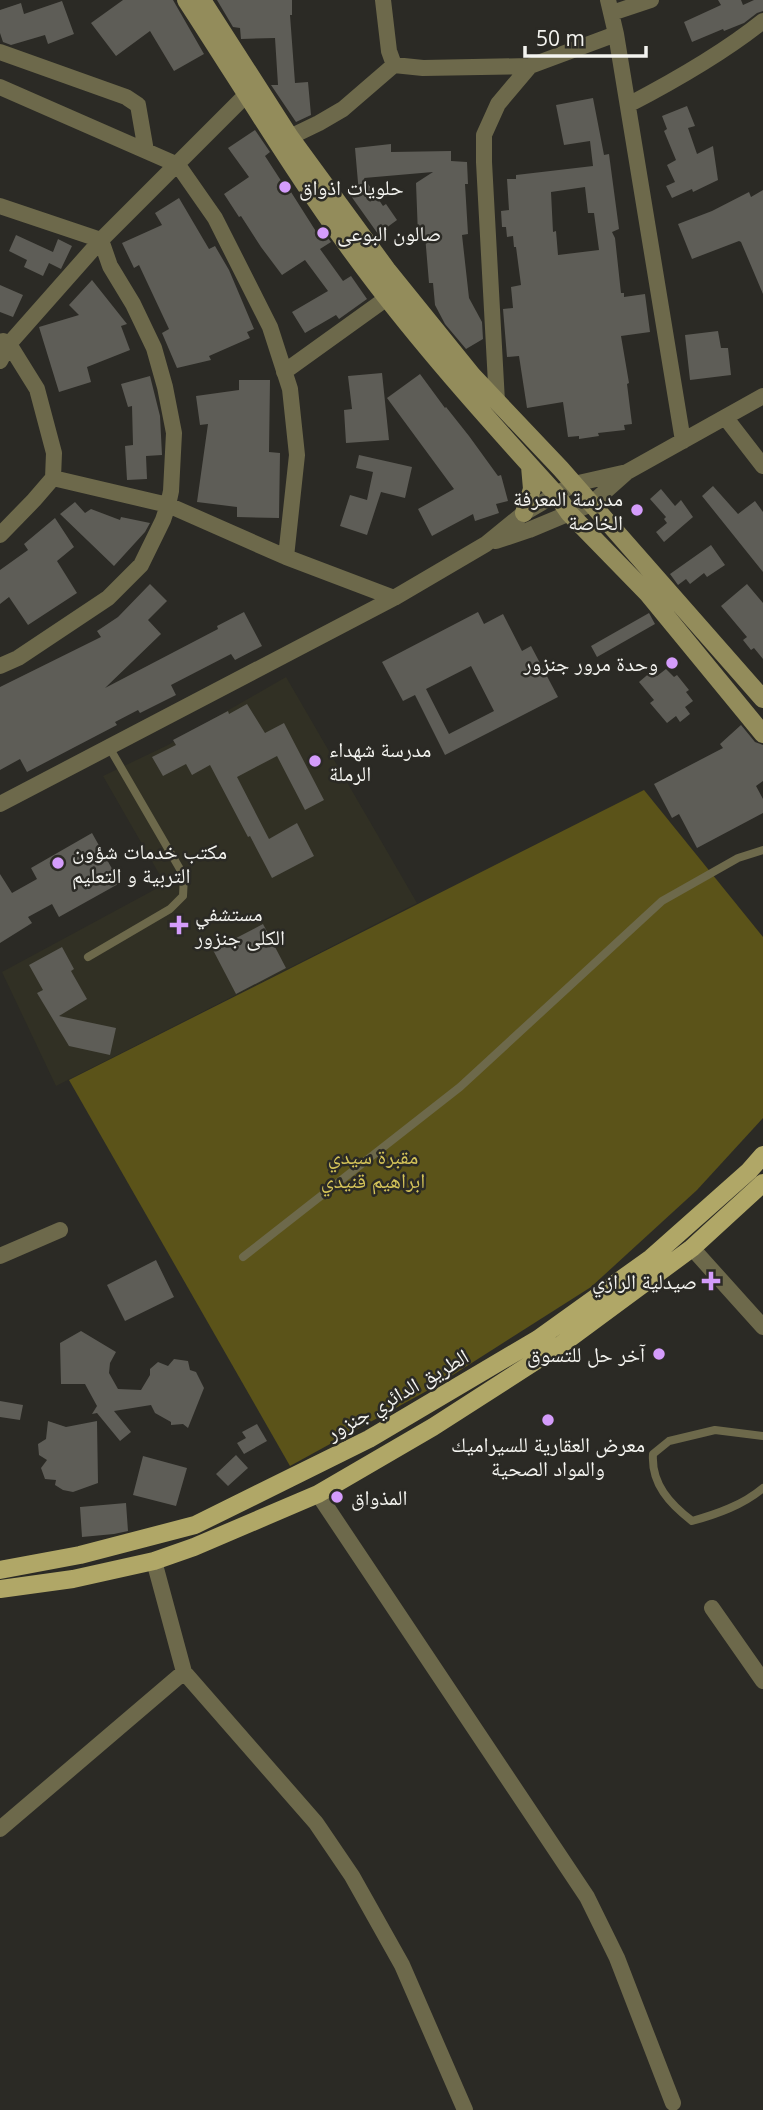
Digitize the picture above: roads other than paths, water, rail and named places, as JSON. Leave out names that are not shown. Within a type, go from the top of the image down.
[{"type":"main road","name":"الطريق الدائري جنزور","points":[[0,1589],[73,1579],[154,1561],[194,1547],[318,1494],[433,1426],[562,1343],[692,1248],[759,1181],[763,1155]]},
{"type":"main road","name":"الطريق الدائري جنزور","points":[[0,1570],[80,1555],[195,1525],[369,1439],[538,1339],[759,1181]]},
{"type":"street","points":[[186,0],[294,170],[387,298],[453,381],[556,494],[569,513],[648,594],[763,734]]},
{"type":"street","points":[[202,0],[290,137],[388,271],[472,375],[574,484],[763,699]]},
{"type":"street","points":[[383,0],[389,51],[394,65]]},
{"type":"street","points":[[651,0],[610,6],[683,441]]},
{"type":"street","points":[[628,105],[660,88],[763,21]]},
{"type":"street","points":[[290,137],[343,109],[394,65],[423,68],[530,66],[616,34]]},
{"type":"street","points":[[0,52],[138,104],[146,151]]},
{"type":"street","points":[[498,402],[484,135],[498,104],[530,66]]},
{"type":"street","points":[[0,87],[178,165],[215,218],[270,327],[289,389],[297,455],[286,557]]},
{"type":"street","points":[[0,361],[5,341],[101,240],[247,94]]},
{"type":"street","points":[[0,205],[101,240]]},
{"type":"street","points":[[0,666],[18,658],[108,598],[141,565],[168,505],[174,433],[165,387],[154,348],[133,304],[110,266],[101,240]]},
{"type":"street","points":[[284,372],[387,298]]},
{"type":"street","points":[[0,535],[52,478],[54,453],[37,389],[5,341]]},
{"type":"street","points":[[486,544],[591,504],[627,472],[763,396]]},
{"type":"street","points":[[725,417],[763,466]]},
{"type":"street","points":[[524,513],[532,489],[530,466]]},
{"type":"street","points":[[0,804],[394,598],[486,544],[524,513],[574,484],[627,472]]},
{"type":"street","points":[[52,478],[168,505],[286,557],[394,598]]},
{"type":"street","points":[[0,1256],[60,1230]]},
{"type":"street","points":[[692,1248],[763,1327]]},
{"type":"street","points":[[318,1494],[587,1897],[617,1958],[673,2103]]},
{"type":"street","points":[[154,1561],[184,1672],[316,1823],[352,1876],[402,1965],[465,2110]]},
{"type":"street","points":[[712,1608],[763,1681]]},
{"type":"street","points":[[0,1829],[184,1672]]},
{"type":"lane","points":[[88,957],[170,909],[183,896],[184,876],[109,747]]},
{"type":"lane","points":[[243,1257],[460,1087],[662,901],[738,858],[763,850]]},
{"type":"lane","points":[[763,1436],[715,1430],[669,1441],[653,1454],[652,1469],[670,1504],[692,1521],[714,1515],[740,1503],[763,1488]]},
{"type":"place","name":"حلويات اذواق","points":[[285,187]]},
{"type":"place","name":"صالون البوعى","points":[[323,233]]},
{"type":"place","name":"مدرسة المعرفة الخاصة","points":[[637,510]]},
{"type":"place","name":"وحدة مرور جنزور","points":[[672,663]]},
{"type":"place","name":"مدرسة شهداء الرملة","points":[[315,761]]},
{"type":"place","name":"مكتب خدمات شؤون التربية و التعليم","points":[[58,863]]},
{"type":"place","name":"مستشفي الكلى جنزور","points":[[179,925]]},
{"type":"place","name":"صيدلية الرازي","points":[[711,1281]]},
{"type":"place","name":"آخر حل للتسوق","points":[[659,1354]]},
{"type":"place","name":"معرض العقارية للسيراميك والمواد الصحية","points":[[548,1420]]},
{"type":"place","name":"المذواق","points":[[337,1497]]},
{"type":"park label","name":"مقبرة سيدي ابراهيم قنيدي","points":[[373,1168]]}]
